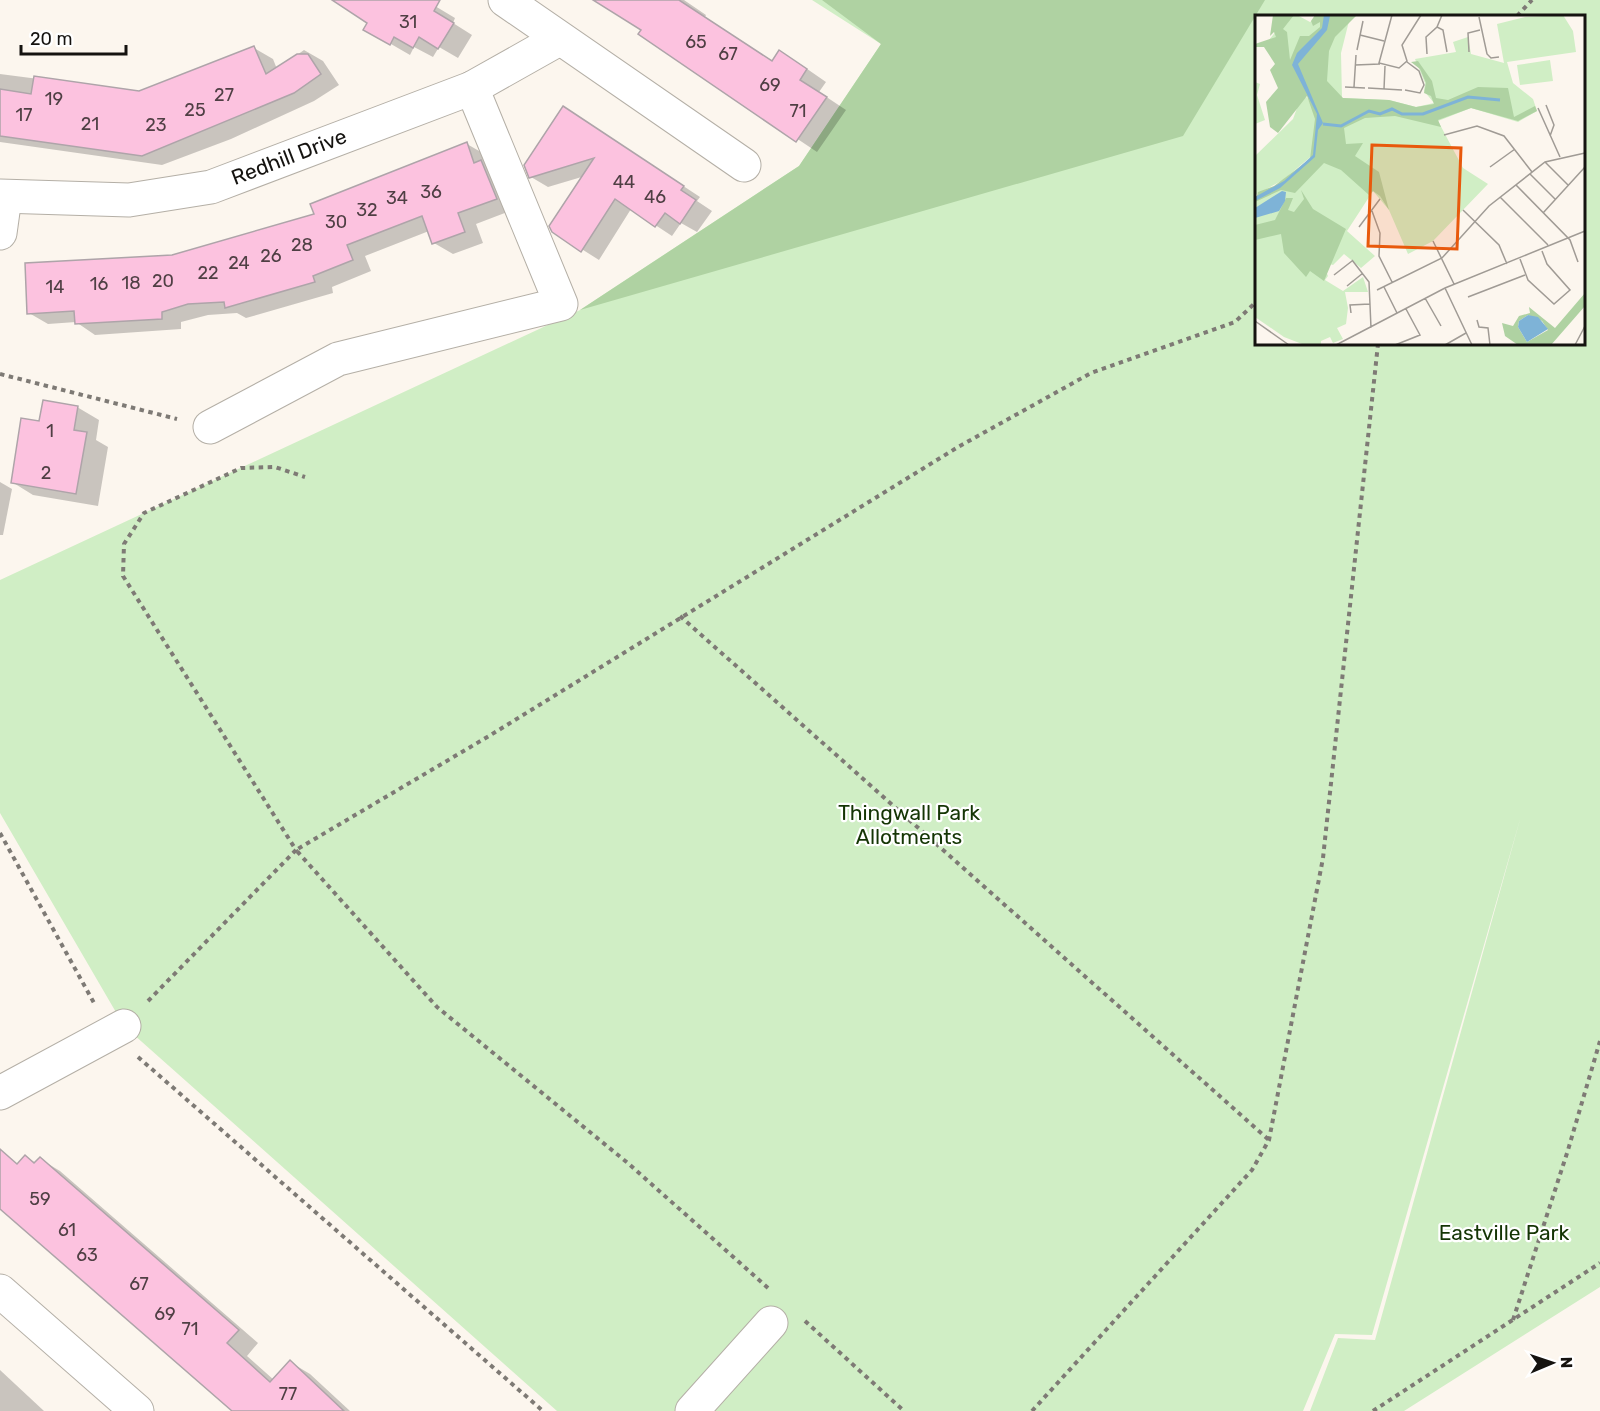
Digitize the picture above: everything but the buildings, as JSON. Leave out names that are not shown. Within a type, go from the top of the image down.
[{"type":"street","points":[[505,0],[744,165]]},
{"type":"street","name":"Redhill Drive","points":[[3,196],[129,200],[211,187],[472,88],[559,39]]},
{"type":"street","points":[[210,427],[338,360],[561,304],[472,88]]},
{"type":"street","points":[[0,233],[3,196]]},
{"type":"street","points":[[0,1093],[117,1029]]},
{"type":"street","points":[[0,1291],[137,1411]]},
{"type":"street","points":[[692,1411],[784,1318]]},
{"type":"path","points":[[1518,15],[1532,0]]},
{"type":"path","points":[[117,1029],[296,850],[489,736],[680,616],[958,447],[1090,374],[1235,322],[1255,304]]},
{"type":"path","points":[[1032,1411],[1252,1170],[1269,1140],[1323,858],[1378,345]]},
{"type":"path","points":[[0,374],[210,427]]},
{"type":"path","points":[[305,477],[275,467],[241,468],[144,513],[124,544],[123,576],[296,850],[437,1007],[629,1164],[770,1290]]},
{"type":"path","points":[[680,616],[1269,1140]]},
{"type":"path","points":[[0,833],[117,1029],[543,1411]]},
{"type":"path","points":[[1513,1320],[1568,1150],[1600,1041]]},
{"type":"path","points":[[1373,1411],[1600,1263]]},
{"type":"path","points":[[784,1318],[904,1411]]},
{"type":"green space","name":"Thingwall Park Allotments","points":[[812,0],[1600,0],[1600,1287],[1404,1411],[1310,1411],[1338,1338],[1375,1340],[1521,816],[1372,1335],[1335,1334],[1303,1411],[557,1411],[124,1026],[0,813],[0,580],[580,310],[799,166],[881,44]]},
{"type":"green space","points":[[822,0],[1265,0],[1183,136],[580,310],[799,166],[881,44]]},
{"type":"park label","name":"Eastville Park","points":[[1504,1233]]}]
